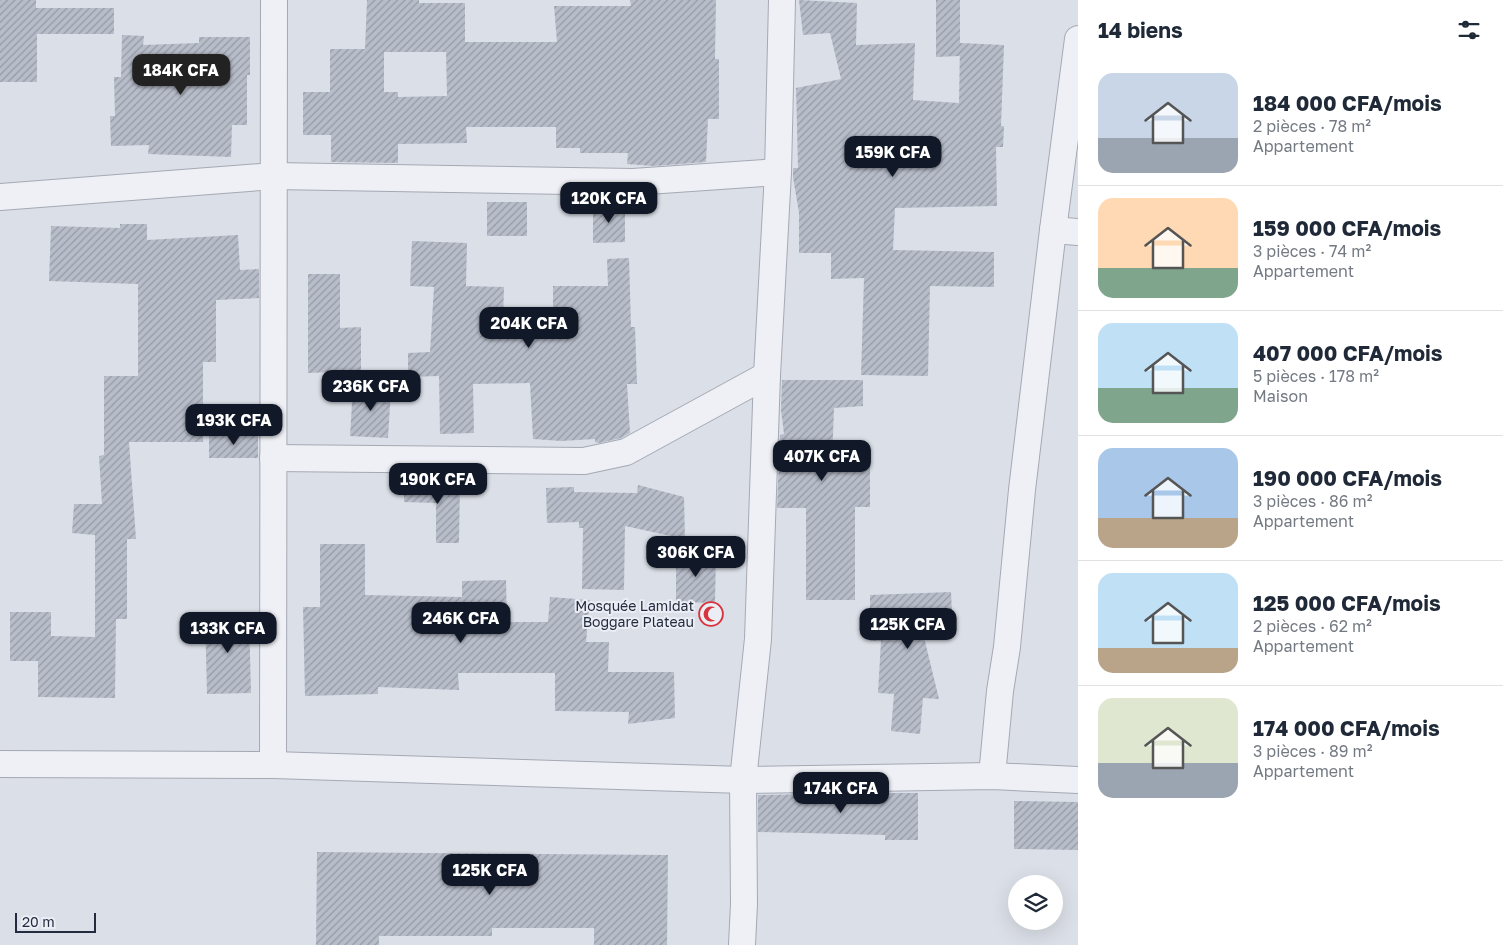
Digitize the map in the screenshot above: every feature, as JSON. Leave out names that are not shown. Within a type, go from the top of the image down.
[{"type":"street","points":[[273,765],[274,0]]},
{"type":"street","points":[[742,945],[744,904],[743,780],[758,639],[767,375],[778,172],[782,0]]},
{"type":"street","points":[[992,776],[1022,490],[1065,231],[1078,39]]},
{"type":"street","points":[[0,197],[274,176],[634,182],[778,172]]},
{"type":"street","points":[[273,458],[584,461],[626,452],[767,375]]},
{"type":"street","points":[[0,744],[0,764],[273,765],[743,780],[992,776],[1078,780]]},
{"type":"building","points":[[0,0],[36,0],[36,8],[114,8],[114,34],[37,34],[37,82],[0,82]]},
{"type":"building","points":[[367,0],[419,0],[419,3],[465,3],[465,42],[557,42],[554,6],[631,6],[630,0],[716,0],[715,59],[719,59],[719,119],[708,119],[706,162],[654,166],[627,164],[628,153],[580,153],[580,148],[556,148],[556,127],[466,127],[467,143],[398,144],[398,163],[331,162],[331,135],[303,135],[303,92],[330,92],[330,49],[365,49]],"holes":[[[384,52],[446,52],[447,96],[398,97],[398,92],[384,92]]]},
{"type":"building","points":[[799,0],[857,3],[856,45],[915,43],[913,100],[959,103],[960,43],[1004,45],[1001,126],[1004,126],[1003,147],[996,147],[997,206],[895,208],[893,250],[994,252],[994,287],[930,286],[928,376],[861,375],[864,278],[831,279],[831,253],[799,253],[799,213],[793,177],[793,168],[798,168],[796,88],[841,79],[830,33],[803,35]]},
{"type":"building","points":[[936,0],[960,0],[960,56],[936,57]]},
{"type":"building","points":[[122,35],[144,36],[143,45],[199,43],[199,37],[250,37],[250,75],[247,75],[247,125],[232,125],[231,157],[148,154],[149,145],[111,146],[110,116],[115,116],[114,77],[121,77]]},
{"type":"building","points":[[487,202],[527,202],[527,236],[487,236]]},
{"type":"building","points":[[593,206],[625,206],[625,242],[593,243]]},
{"type":"building","points":[[120,224],[147,224],[147,240],[238,235],[240,270],[259,269],[259,298],[216,300],[216,362],[203,362],[203,442],[129,442],[136,539],[127,539],[127,619],[116,619],[115,698],[38,697],[38,661],[10,661],[10,612],[51,612],[51,636],[95,637],[95,535],[72,533],[74,504],[102,504],[99,456],[104,455],[104,376],[138,376],[138,284],[49,281],[51,226],[120,228]]},
{"type":"building","points":[[412,241],[467,243],[466,286],[504,287],[503,319],[553,320],[553,286],[608,286],[607,259],[629,258],[631,327],[635,327],[637,384],[627,384],[630,433],[621,438],[599,443],[595,442],[595,439],[561,441],[533,439],[530,383],[473,384],[474,433],[440,434],[439,376],[408,377],[408,353],[430,352],[434,287],[410,286]]},
{"type":"building","points":[[308,274],[340,274],[340,328],[361,327],[361,379],[332,380],[332,372],[308,373]]},
{"type":"building","points":[[782,380],[863,380],[863,406],[834,408],[832,461],[870,461],[870,507],[855,507],[855,600],[806,600],[806,508],[777,508],[780,435],[784,434],[781,410]]},
{"type":"building","points":[[353,387],[391,389],[388,438],[350,436]]},
{"type":"building","points":[[209,435],[258,435],[258,458],[209,458]]},
{"type":"building","points":[[404,479],[460,481],[459,543],[436,543],[436,503],[404,502]]},
{"type":"building","points":[[638,485],[684,497],[685,539],[625,526],[624,590],[582,589],[583,528],[579,528],[579,522],[547,523],[546,488],[574,487],[574,492],[637,493]]},
{"type":"building","points":[[320,544],[365,544],[365,595],[462,597],[462,581],[506,580],[507,622],[548,622],[550,597],[590,600],[586,642],[609,642],[608,672],[674,672],[675,718],[628,724],[629,712],[555,711],[555,673],[458,673],[459,690],[378,687],[378,694],[305,696],[303,607],[320,607]]},
{"type":"building","points":[[676,553],[716,554],[715,603],[676,602]]},
{"type":"building","points":[[951,592],[953,632],[923,633],[939,699],[923,698],[920,734],[891,731],[894,694],[878,693],[881,641],[870,641],[870,595]]},
{"type":"building","points":[[249,614],[251,693],[207,694],[205,615]]},
{"type":"building","points":[[918,793],[918,840],[885,840],[885,835],[758,832],[758,795]]},
{"type":"building","points":[[1014,801],[1078,802],[1078,850],[1014,849]]},
{"type":"building","points":[[317,852],[668,855],[667,945],[594,945],[594,928],[492,928],[492,936],[379,936],[379,945],[316,945]]},
{"type":"place","name":"Mosquée Lamidat Boggare Plateau","points":[[711,614]]}]
